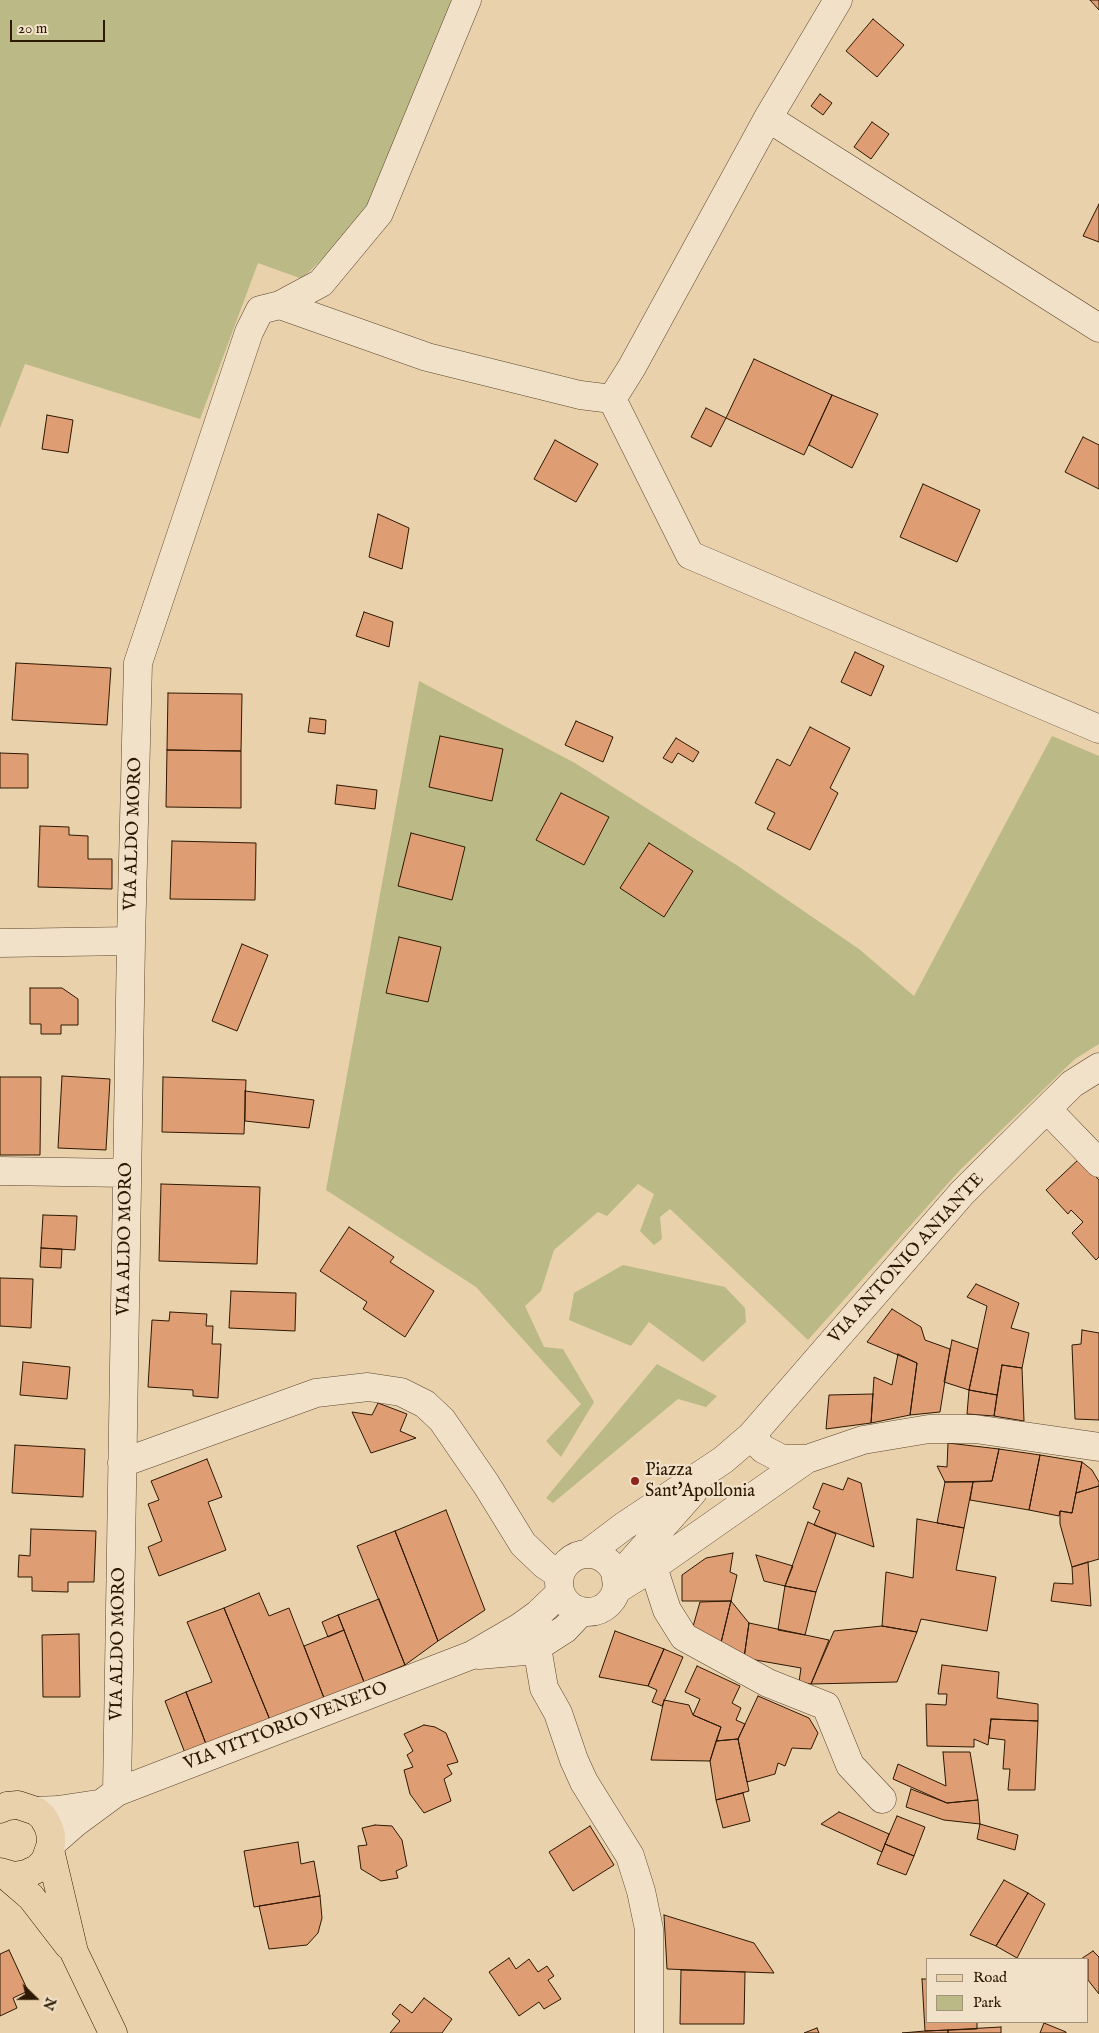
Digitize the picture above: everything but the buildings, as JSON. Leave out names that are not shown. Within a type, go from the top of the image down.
[{"type":"main road","points":[[14,1803],[43,1817],[48,1826],[74,1952]]},
{"type":"main road","points":[[1,1873],[14,1876],[26,1874],[37,1869],[45,1861],[51,1847]]},
{"type":"main road","points":[[1,1873],[31,1897],[74,1952],[113,2033]]},
{"type":"street","name":"VIA ALDO MORO","points":[[109,1798],[122,1463],[138,663],[249,332],[260,310],[280,305],[321,283],[379,213],[467,0]]},
{"type":"street","points":[[612,398],[632,368],[768,118],[838,0]]},
{"type":"street","points":[[768,118],[1099,328]]},
{"type":"street","points":[[280,305],[427,357],[580,395],[612,398]]},
{"type":"street","points":[[612,398],[690,555],[1099,729]]},
{"type":"street","points":[[0,943],[131,941]]},
{"type":"street","name":"VIA ANTONIO ANIANTE","points":[[723,1460],[751,1436],[962,1192],[1072,1084],[1099,1067]]},
{"type":"street","points":[[1047,1109],[1099,1163]]},
{"type":"street","points":[[0,1171],[127,1173]]},
{"type":"street","points":[[122,1463],[316,1393],[368,1387],[401,1392],[426,1404],[442,1420],[486,1484],[523,1544],[560,1584],[573,1620],[557,1651],[554,1669],[558,1714]]},
{"type":"street","points":[[616,1585],[653,1567],[807,1459],[862,1440],[929,1428],[974,1429],[1099,1447]]},
{"type":"street","points":[[751,1436],[763,1449],[782,1459],[807,1459]]},
{"type":"street","points":[[587,1554],[624,1526],[723,1460]]},
{"type":"street","points":[[472,1655],[525,1651],[537,1647],[573,1620],[603,1608],[608,1603],[616,1585],[723,1460]]},
{"type":"street","points":[[472,1655],[520,1627],[538,1614],[560,1584],[568,1562],[578,1556],[587,1554],[599,1556],[609,1563],[615,1573],[616,1585]]},
{"type":"street","points":[[653,1567],[667,1610],[684,1637],[768,1683],[826,1706],[850,1765],[882,1799]]},
{"type":"street","points":[[538,1614],[537,1647],[544,1688],[558,1714],[584,1782],[630,1856],[641,1891],[649,1929],[649,2033]]},
{"type":"street","name":"VIA VITTORIO VENETO","points":[[109,1798],[472,1655]]},
{"type":"street","points":[[14,1803],[58,1810],[109,1798]]},
{"type":"street","points":[[51,1847],[75,1823],[109,1798]]},
{"type":"green space","points":[[0,0],[452,0],[369,204],[356,225],[302,279],[258,263],[200,419],[25,364],[0,428]]},
{"type":"green space","points":[[419,681],[575,763],[738,866],[859,949],[914,996],[1052,736],[1099,756],[1099,1044],[1075,1059],[960,1170],[808,1340],[670,1209],[660,1217],[662,1239],[654,1245],[640,1231],[654,1194],[638,1184],[607,1216],[598,1212],[554,1250],[541,1291],[525,1306],[544,1347],[563,1349],[594,1402],[561,1457],[546,1441],[581,1404],[476,1287],[326,1190]]},
{"type":"green space","points":[[623,1265],[725,1287],[745,1308],[746,1322],[703,1362],[649,1322],[631,1346],[569,1320],[574,1293]]},
{"type":"green space","points":[[657,1364],[717,1396],[706,1407],[678,1399],[553,1503],[546,1498]]},
{"type":"place","name":"Piazza Sant'Apollonia","points":[[635,1481]]}]
